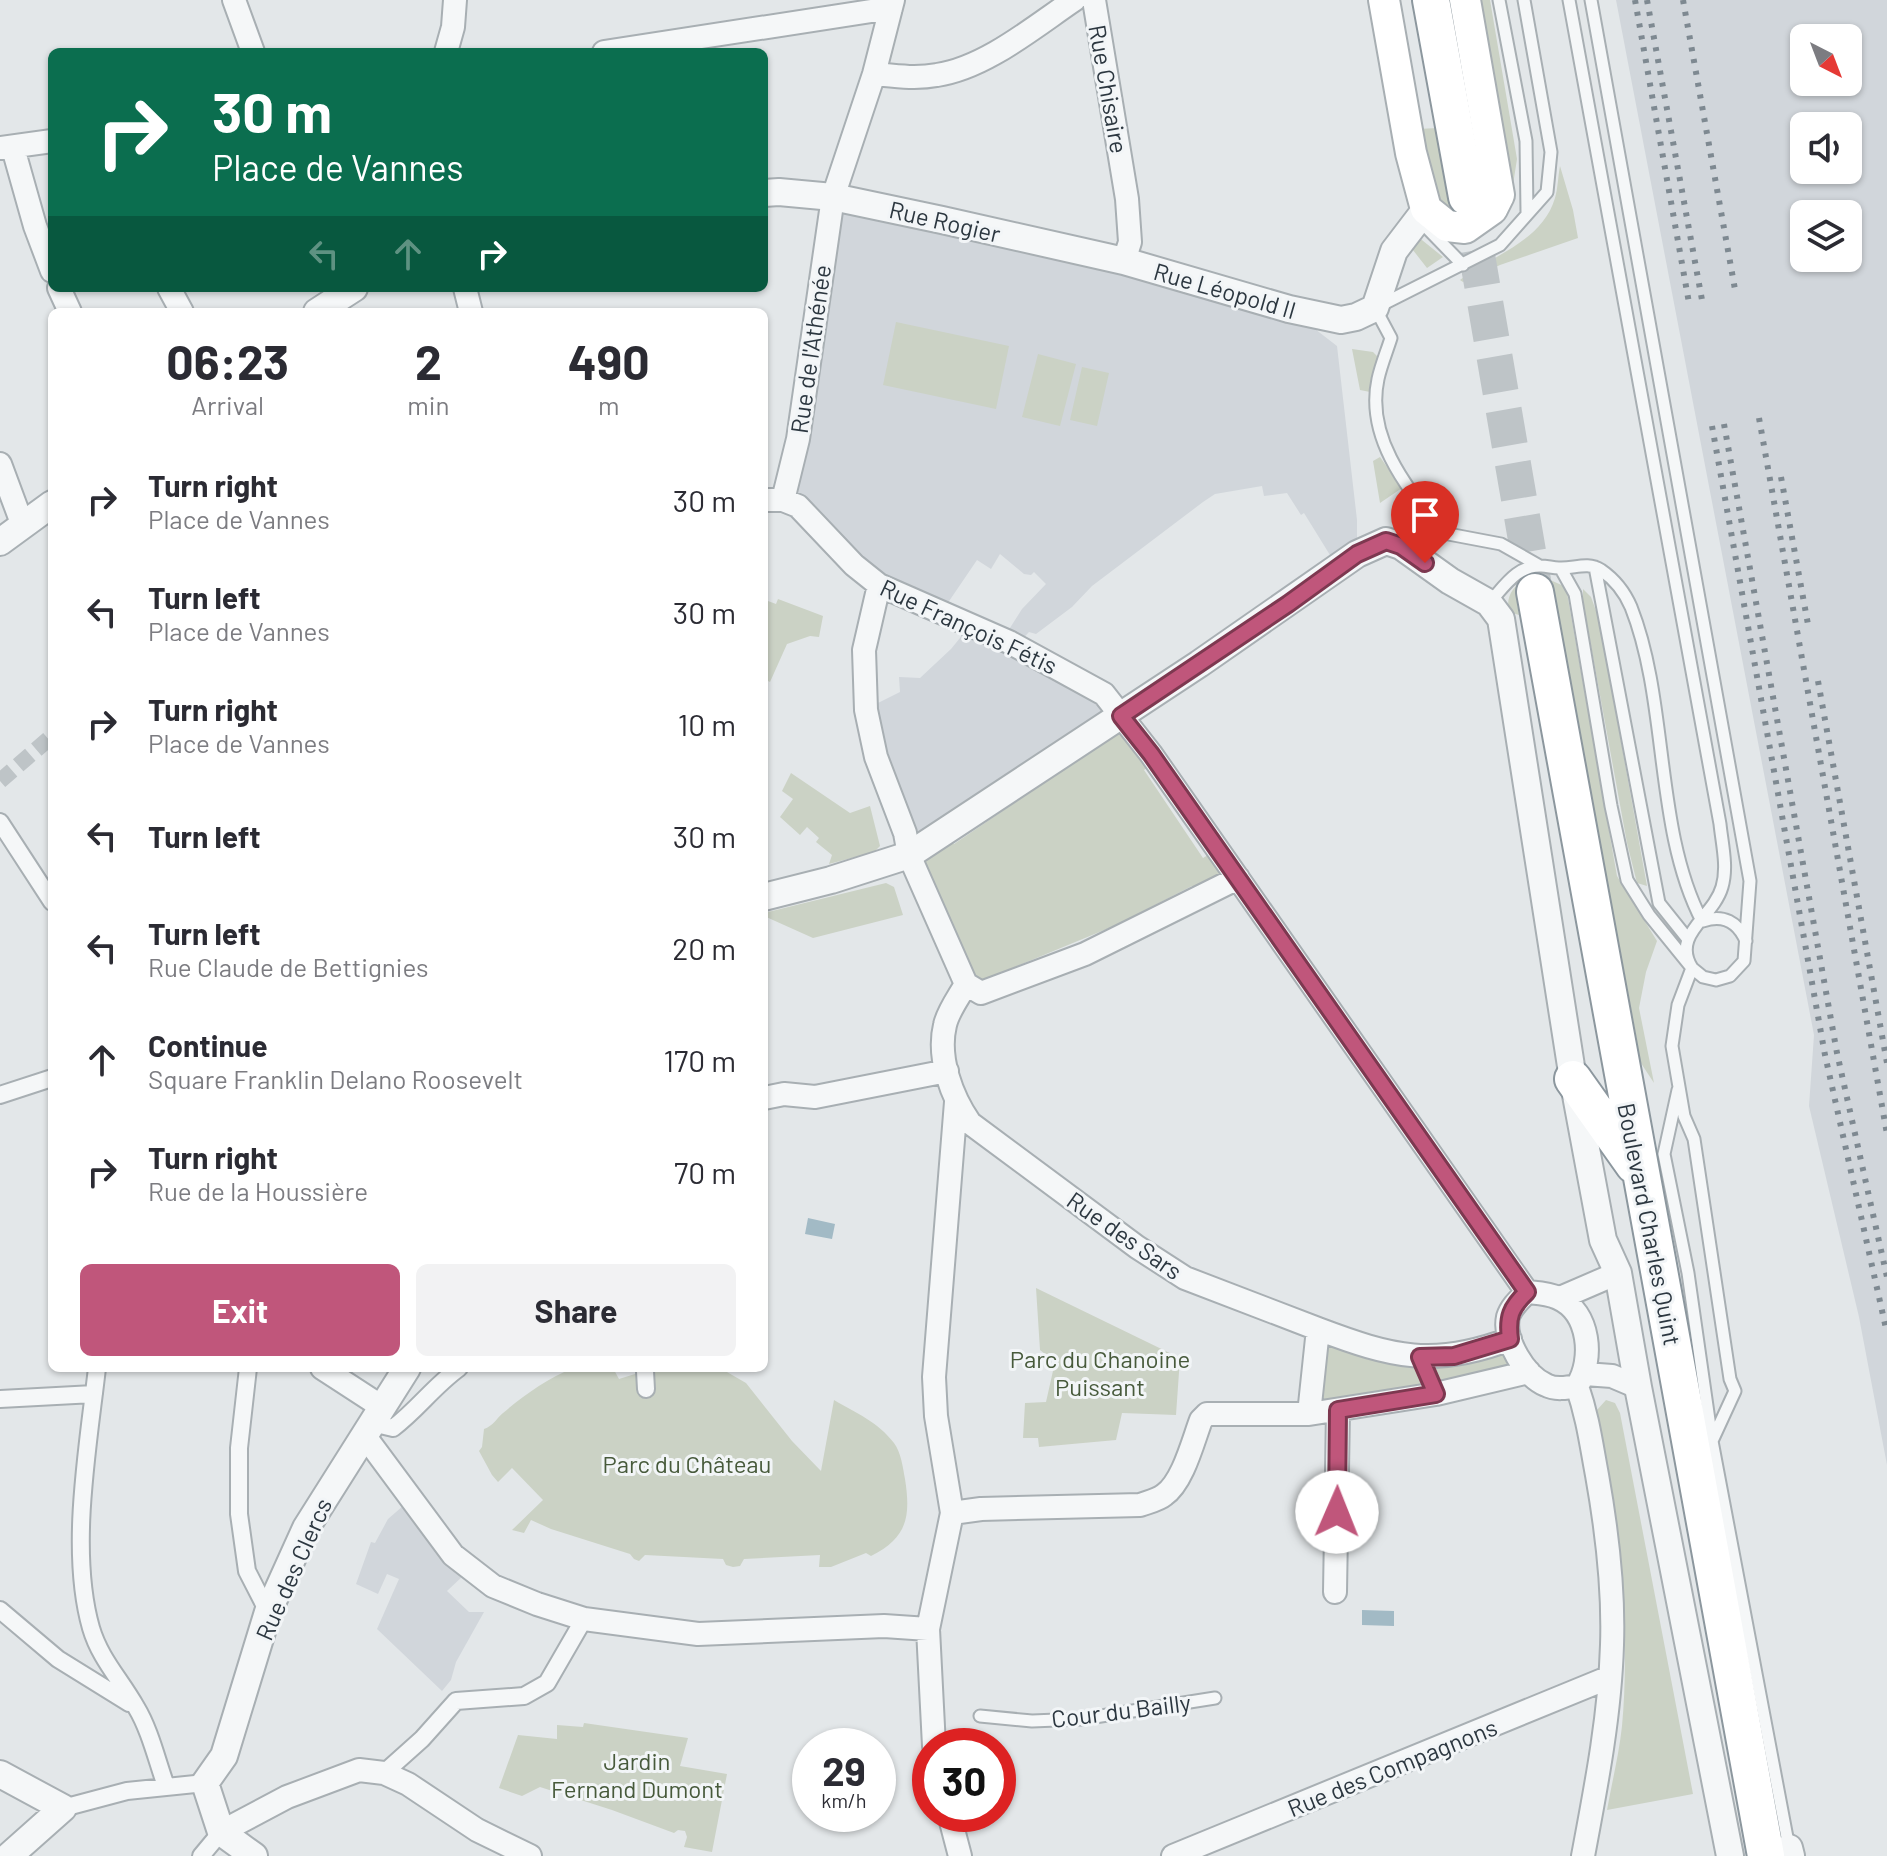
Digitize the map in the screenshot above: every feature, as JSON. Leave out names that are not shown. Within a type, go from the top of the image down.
[{"type":"highway","points":[[1431,0],[1467,197]]},
{"type":"highway","name":"Boulevard Charles Quint","points":[[1536,579],[1759,1813],[1782,1854]]},
{"type":"highway","points":[[1573,1079],[1642,1176]]},
{"type":"main road","points":[[1384,0],[1411,153],[1426,209],[1447,226],[1465,228],[1492,209],[1499,195],[1465,0]]},
{"type":"street","points":[[234,0],[252,48]]},
{"type":"street","points":[[874,74],[910,77],[960,69],[1016,39],[1074,0]]},
{"type":"street","name":"Rue Chisaire","points":[[1094,0],[1125,178],[1130,242],[1124,261]]},
{"type":"street","points":[[628,48],[892,4]]},
{"type":"street","name":"Rue de l'Athénée","points":[[774,500],[800,426],[833,197],[874,74],[892,4]]},
{"type":"street","points":[[447,48],[454,9]]},
{"type":"street","points":[[48,142],[6,148],[48,260]]},
{"type":"street","name":"Rue Rogier","points":[[768,193],[833,197],[1124,261]]},
{"type":"street","points":[[1375,308],[1394,251],[1426,209]]},
{"type":"street","name":"Rue Léopold II","points":[[1124,261],[1289,309],[1326,316],[1347,319],[1375,308]]},
{"type":"street","points":[[323,308],[348,292]]},
{"type":"street","points":[[0,464],[23,526]]},
{"type":"street","name":"Rue François Fétis","points":[[774,500],[798,506],[854,565],[879,585],[1001,638],[1104,694],[1151,754],[1527,1292]]},
{"type":"street","points":[[0,542],[48,507]]},
{"type":"street","points":[[768,896],[909,855],[1288,604],[1357,554],[1386,541],[1401,546],[1450,581],[1489,603]]},
{"type":"street","points":[[879,585],[864,650],[866,710],[876,757],[905,833],[909,855],[966,984],[981,993],[1044,971],[1120,938],[1238,878]]},
{"type":"street","name":"Boulevard Charles Quint","points":[[1489,603],[1501,619],[1573,1079],[1603,1240],[1618,1273],[1730,1856]]},
{"type":"street","points":[[0,822],[48,896]]},
{"type":"street","points":[[936,1728],[938,1714],[928,1629],[952,1513],[936,1416],[934,1377],[956,1102],[947,1071],[945,1025],[966,984]]},
{"type":"street","points":[[768,1097],[784,1094],[815,1097],[947,1071]]},
{"type":"street","points":[[0,1095],[48,1079]]},
{"type":"street","name":"Rue des Sars","points":[[956,1102],[970,1123],[1137,1247],[1185,1278],[1353,1343],[1420,1357],[1454,1356],[1510,1339]]},
{"type":"street","points":[[1560,1298],[1618,1273]]},
{"type":"street","points":[[1583,1856],[1610,1677],[1612,1600],[1604,1517],[1581,1380],[1588,1353],[1582,1322],[1560,1298],[1527,1292],[1515,1303],[1508,1319],[1510,1339],[1529,1372],[1546,1385],[1562,1388],[1581,1380],[1612,1376],[1638,1387]]},
{"type":"street","points":[[1309,1414],[1318,1329]]},
{"type":"street","points":[[1420,1357],[1436,1394]]},
{"type":"street","points":[[97,1372],[82,1522],[86,1601],[91,1629],[102,1654],[137,1708],[166,1786]]},
{"type":"street","points":[[248,1372],[239,1448],[239,1514],[247,1571],[268,1612]]},
{"type":"street","points":[[326,1372],[373,1422],[453,1555],[493,1586],[584,1619],[698,1634],[884,1626],[928,1629]]},
{"type":"street","name":"Rue des Clercs","points":[[205,1783],[224,1756],[268,1612],[306,1528],[404,1372]]},
{"type":"street","points":[[373,1422],[393,1428],[453,1372]]},
{"type":"street","points":[[645,1372],[646,1389]]},
{"type":"street","points":[[952,1513],[981,1509],[1140,1505],[1161,1498],[1170,1490],[1201,1420],[1207,1414],[1309,1414],[1436,1394],[1529,1372]]},
{"type":"street","points":[[0,1399],[94,1394]]},
{"type":"street","points":[[1335,1592],[1338,1410]]},
{"type":"street","points":[[0,1610],[58,1659],[137,1708]]},
{"type":"street","points":[[384,1773],[422,1739],[456,1701],[524,1696],[547,1683],[584,1619]]},
{"type":"street","name":"Rue des Compagnons","points":[[1173,1856],[1610,1677]]},
{"type":"street","points":[[201,1856],[221,1832],[287,1797],[359,1770],[384,1773],[408,1784],[477,1830],[530,1856]]},
{"type":"street","points":[[0,1774],[63,1808]]},
{"type":"street","points":[[9,1856],[63,1808],[127,1791],[205,1783],[221,1832],[254,1856]]},
{"type":"street","points":[[954,1832],[960,1856]]},
{"type":"lane","points":[[1499,0],[1526,141],[1527,212]]},
{"type":"lane","points":[[1443,533],[1409,491],[1390,457],[1377,417],[1377,381],[1391,338],[1375,308],[1500,245],[1547,192],[1551,152],[1524,0]]},
{"type":"lane","points":[[1569,0],[1720,824],[1724,862],[1723,884],[1714,905],[1687,938],[1685,954],[1692,968],[1678,1005],[1672,1046],[1684,1116],[1694,1139],[1730,1379],[1735,1391],[1712,1441]]},
{"type":"lane","points":[[1561,569],[1575,594],[1611,806],[1627,880],[1649,915],[1692,968],[1709,979],[1730,976],[1744,961],[1750,881],[1591,0]]},
{"type":"lane","points":[[1426,209],[1426,227],[1463,265]]},
{"type":"lane","points":[[1401,546],[1443,533],[1501,544],[1536,579]]},
{"type":"lane","points":[[1489,603],[1515,573],[1536,579],[1561,569],[1588,565],[1618,585],[1630,606],[1647,664],[1677,846],[1690,899],[1702,921]]},
{"type":"lane","points":[[1595,567],[1659,903],[1687,938]]},
{"type":"lane","points":[[1702,921],[1711,918],[1729,920],[1737,925],[1746,941]]},
{"type":"lane","points":[[1680,1080],[1664,1154],[1688,1273],[1712,1441],[1782,1854]]},
{"type":"lane","name":"Cour du Bailly","points":[[980,1716],[1032,1721],[1082,1719],[1215,1698]]},
{"type":"shaded area","points":[[1616,0],[1887,0],[1887,1465],[1859,1317],[1809,1106],[1814,1035]]},
{"type":"shaded area","points":[[833,197],[1289,309],[1337,346],[1357,520],[1357,554],[1338,568],[1304,513],[1301,515],[1287,493],[1264,496],[1262,486],[1215,494],[1203,502],[1092,586],[1072,607],[1036,634],[1029,632],[1017,645],[1121,716],[909,855],[876,757],[876,704],[900,692],[899,677],[920,678],[951,649],[967,624],[1003,639],[1022,609],[1046,584],[1034,572],[1024,574],[1000,554],[991,569],[977,560],[941,613],[910,600],[783,500]]},
{"type":"shaded area","points":[[411,1499],[464,1575],[447,1591],[469,1612],[484,1612],[456,1662],[451,1680],[442,1691],[377,1629],[399,1579],[387,1574],[378,1594],[356,1584],[371,1542],[375,1543],[388,1519]]},
{"type":"green space","points":[[1448,0],[1459,0],[1494,194],[1459,217],[1439,209],[1417,129],[1438,128]]},
{"type":"green space","points":[[1471,0],[1490,0],[1517,159],[1512,191]]},
{"type":"green space","points":[[1560,166],[1578,238],[1500,265],[1463,282],[1460,280],[1515,246],[1539,226],[1555,198]]},
{"type":"green space","points":[[1417,236],[1443,257],[1427,268],[1409,245]]},
{"type":"green space","points":[[896,322],[1009,346],[996,409],[883,385]]},
{"type":"green space","points":[[1352,349],[1373,352],[1378,357],[1370,392],[1360,390]]},
{"type":"green space","points":[[1038,354],[1076,364],[1060,426],[1022,417]]},
{"type":"green space","points":[[1082,367],[1109,373],[1097,426],[1070,420]]},
{"type":"green space","points":[[1380,457],[1402,488],[1380,503],[1373,461]]},
{"type":"green space","points":[[1539,575],[1566,587],[1617,876],[1657,941],[1646,972],[1639,1008],[1654,1083],[1633,1051],[1637,1041],[1553,590],[1516,596],[1519,615],[1509,612],[1509,598],[1515,587]]},
{"type":"green space","points":[[1583,589],[1591,597],[1599,619],[1647,886],[1637,883],[1627,843]]},
{"type":"green space","points":[[778,599],[823,616],[819,637],[810,636],[787,644],[770,682],[768,601],[776,604]]},
{"type":"green space","points":[[1119,729],[1153,763],[1144,770],[1203,858],[1213,852],[1220,871],[1217,878],[1196,892],[1192,886],[1114,926],[976,983],[923,862],[927,855],[950,840],[954,844]]},
{"type":"green space","points":[[791,773],[850,813],[870,806],[880,846],[874,852],[829,864],[832,855],[816,842],[819,838],[807,827],[800,835],[780,817],[793,799],[782,791]]},
{"type":"green space","points":[[886,883],[894,887],[903,915],[813,938],[768,918],[768,912]]},
{"type":"green space","name":"Parc du Chanoine Puissant","points":[[1036,1288],[1180,1358],[1176,1415],[1122,1413],[1116,1440],[1039,1447],[1038,1438],[1023,1438],[1025,1403],[1046,1402],[1055,1362],[1040,1350]]},
{"type":"green space","points":[[1318,1329],[1391,1352],[1510,1339],[1529,1372],[1309,1414]]},
{"type":"green space","name":"Parc du Château","points":[[565,1372],[615,1372],[619,1379],[641,1372],[727,1372],[746,1383],[792,1441],[821,1471],[834,1400],[874,1424],[896,1447],[907,1492],[904,1525],[892,1542],[871,1556],[866,1553],[831,1567],[819,1567],[820,1555],[744,1559],[740,1566],[733,1567],[726,1565],[723,1559],[645,1555],[639,1561],[630,1554],[531,1520],[524,1533],[512,1530],[543,1500],[512,1468],[498,1482],[492,1475],[479,1451],[484,1429]]},
{"type":"green space","points":[[1606,1400],[1615,1403],[1620,1413],[1693,1794],[1607,1810],[1622,1726],[1625,1646],[1620,1567],[1597,1410]]},
{"type":"green space","name":"Jardin Fernand Dumont","points":[[584,1723],[688,1738],[680,1766],[727,1774],[712,1852],[684,1847],[685,1831],[674,1833],[540,1787],[522,1796],[499,1788],[518,1735],[557,1739],[557,1725],[583,1727]]},
{"type":"water","points":[[808,1218],[835,1224],[832,1239],[805,1234]]},
{"type":"water","points":[[1362,1610],[1394,1611],[1394,1626],[1362,1625]]},
{"type":"tunnel","points":[[1467,197],[1535,592]]},
{"type":"tunnel","points":[[0,781],[48,739]]},
{"type":"railway","points":[[1635,0],[1689,303]]},
{"type":"railway","points":[[1647,0],[1702,300]]},
{"type":"railway","points":[[1683,0],[1736,295]]},
{"type":"railway","points":[[1759,418],[1887,1134]]},
{"type":"railway","points":[[1724,424],[1837,1053],[1887,1277]]},
{"type":"railway","points":[[1712,426],[1825,1055],[1887,1333]]},
{"type":"railway","points":[[1781,477],[1809,630]]},
{"type":"railway","points":[[1818,681],[1887,1063]]},
{"type":"route","points":[[1337,1512],[1338,1410],[1436,1394],[1420,1357],[1454,1356],[1510,1339],[1508,1319],[1515,1303],[1527,1292],[1151,754],[1121,716],[1357,554],[1386,541],[1401,546],[1425,563]]}]
